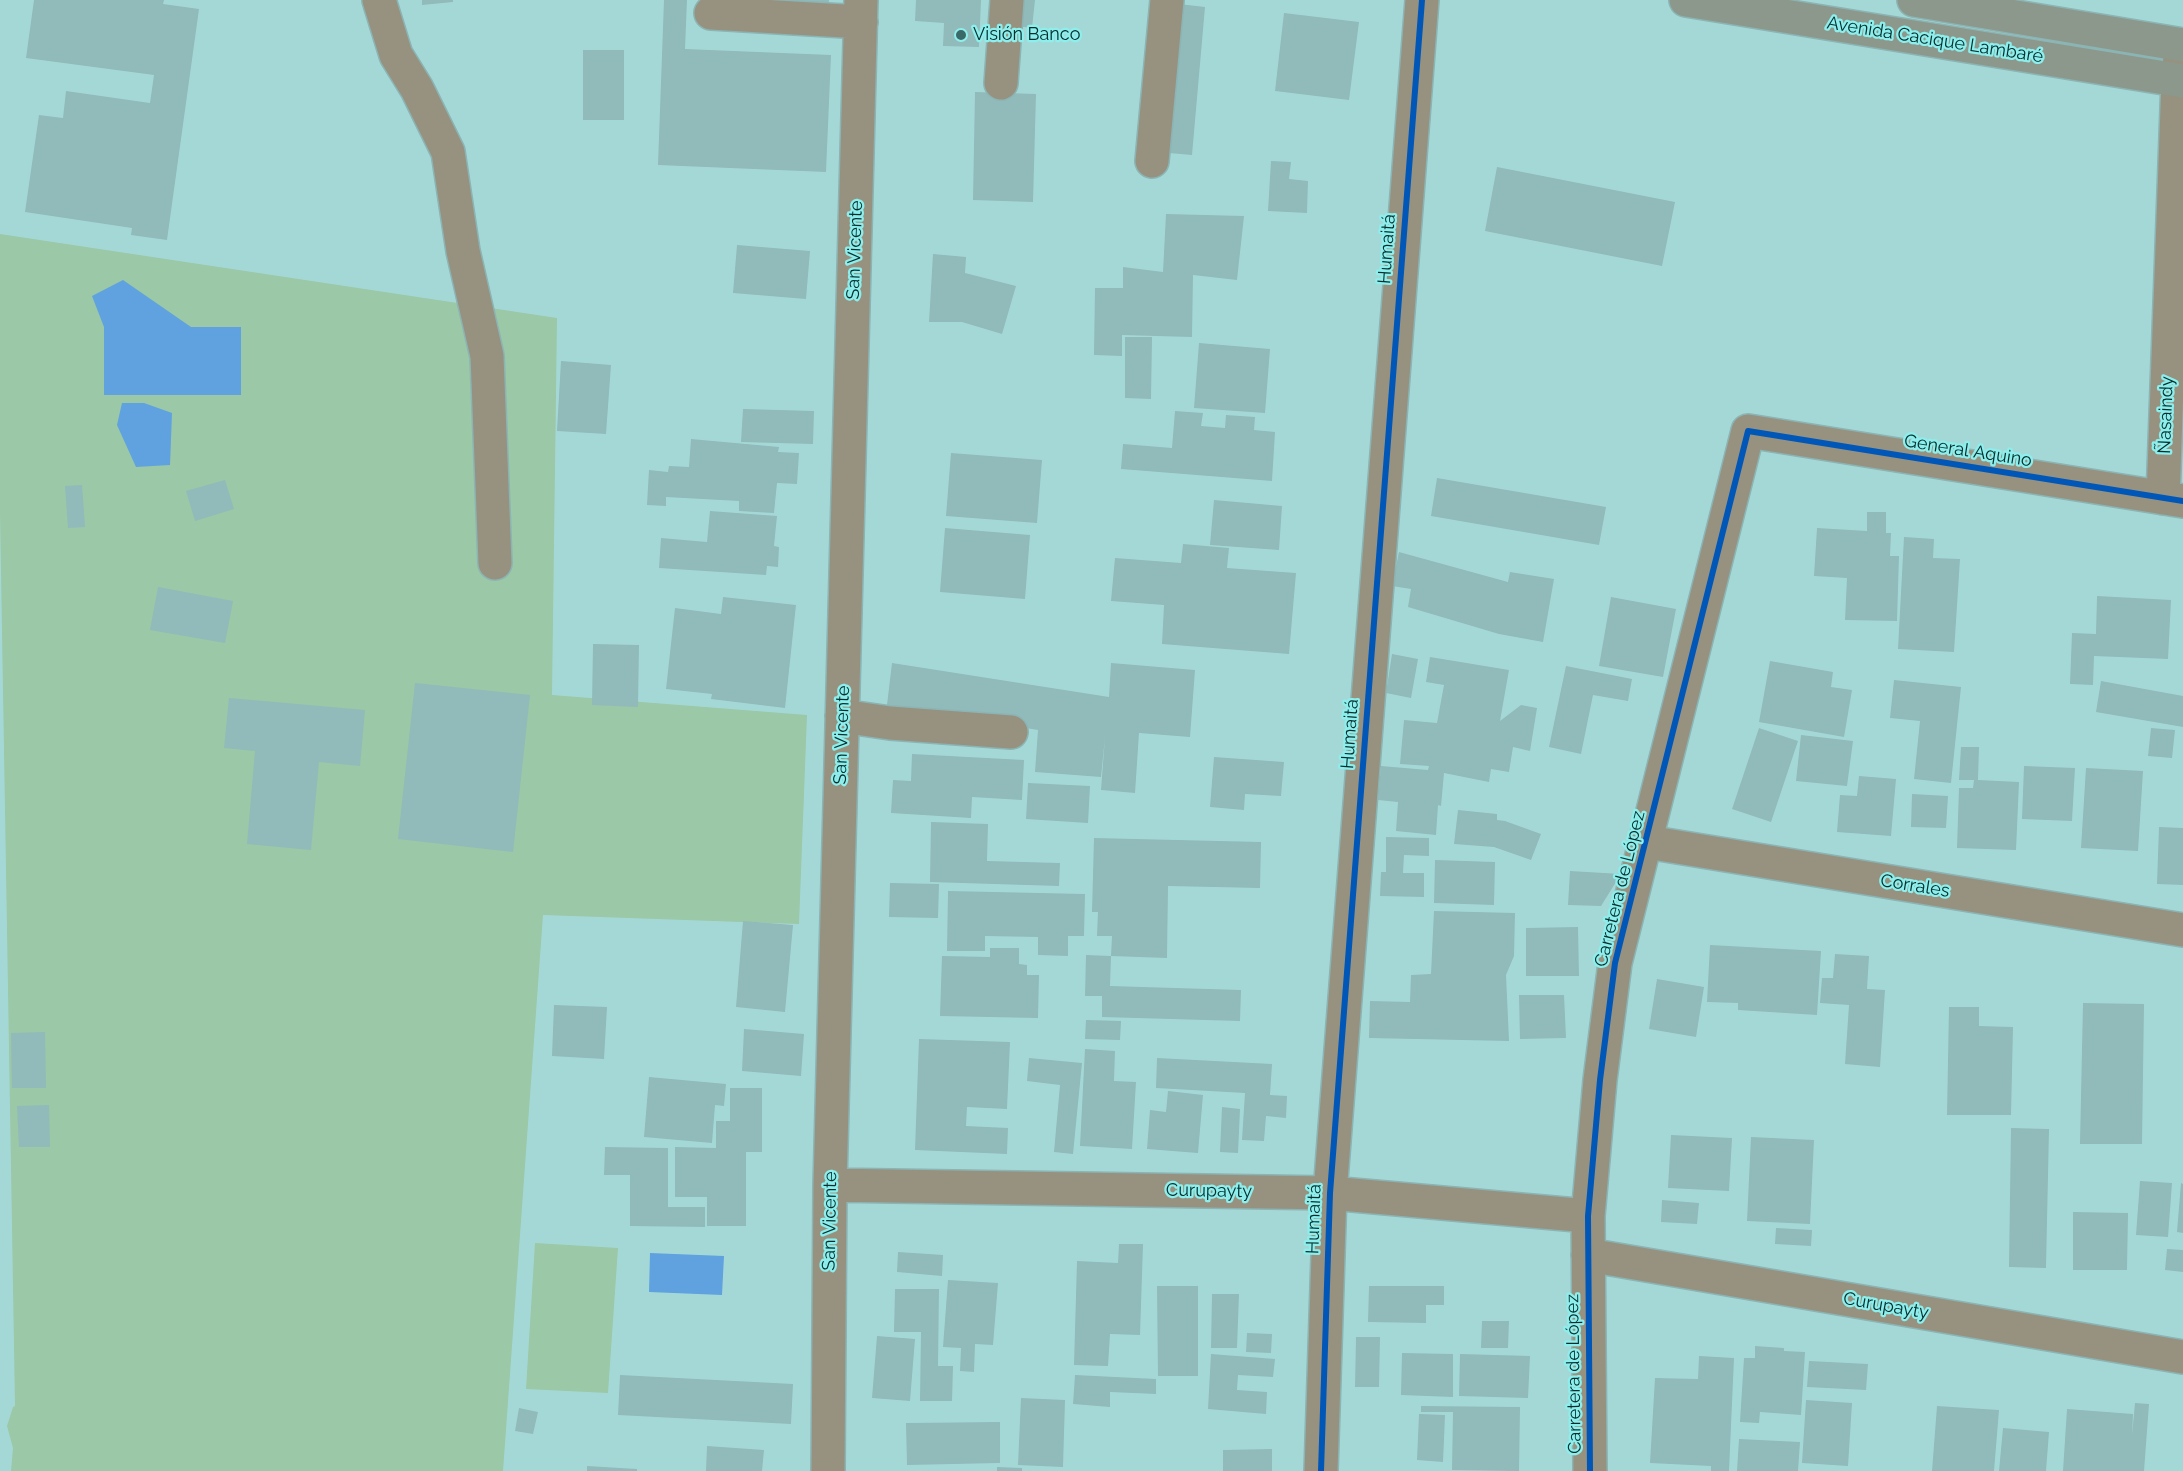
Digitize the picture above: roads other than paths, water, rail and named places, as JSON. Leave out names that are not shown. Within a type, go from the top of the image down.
[{"type":"main road","name":"Avenida Cacique Lambaré","points":[[1686,0],[2180,81]]},
{"type":"main road","name":"Avenida Cacique Lambaré","points":[[1914,0],[2182,45]]},
{"type":"street","points":[[379,0],[396,55],[417,89],[448,152],[463,251],[487,356],[495,563]]},
{"type":"street","points":[[1001,83],[1007,0]]},
{"type":"street","points":[[1152,161],[1167,0]]},
{"type":"street","name":"Humaitá","points":[[1321,1471],[1330,1192],[1422,0]]},
{"type":"street","points":[[711,13],[861,11]]},
{"type":"street","name":"San Vicente","points":[[828,1471],[830,1185],[861,11]]},
{"type":"street","name":"Ñasaindy","points":[[2173,500],[2182,45]]},
{"type":"street","name":"General Aquino","points":[[1748,431],[2173,500]]},
{"type":"street","name":"Carretera de López","points":[[1590,1471],[1588,1216],[1600,1080],[1615,963],[1748,431]]},
{"type":"street","points":[[842,716],[890,723],[1011,732]]},
{"type":"street","name":"Corrales","points":[[1647,842],[2183,930]]},
{"type":"street","name":"Curupayty","points":[[830,1185],[1330,1192],[1588,1216]]},
{"type":"street","name":"Curupayty","points":[[1588,1255],[2183,1357]]},
{"type":"water","points":[[123,280],[191,327],[241,327],[241,395],[104,395],[104,327],[92,296]]},
{"type":"water","points":[[122,403],[144,403],[172,413],[170,465],[136,467],[117,425]]},
{"type":"water","points":[[650,1253],[724,1256],[722,1295],[649,1292]]},
{"type":"place","name":"Visión Banco","points":[[961,35]]}]
